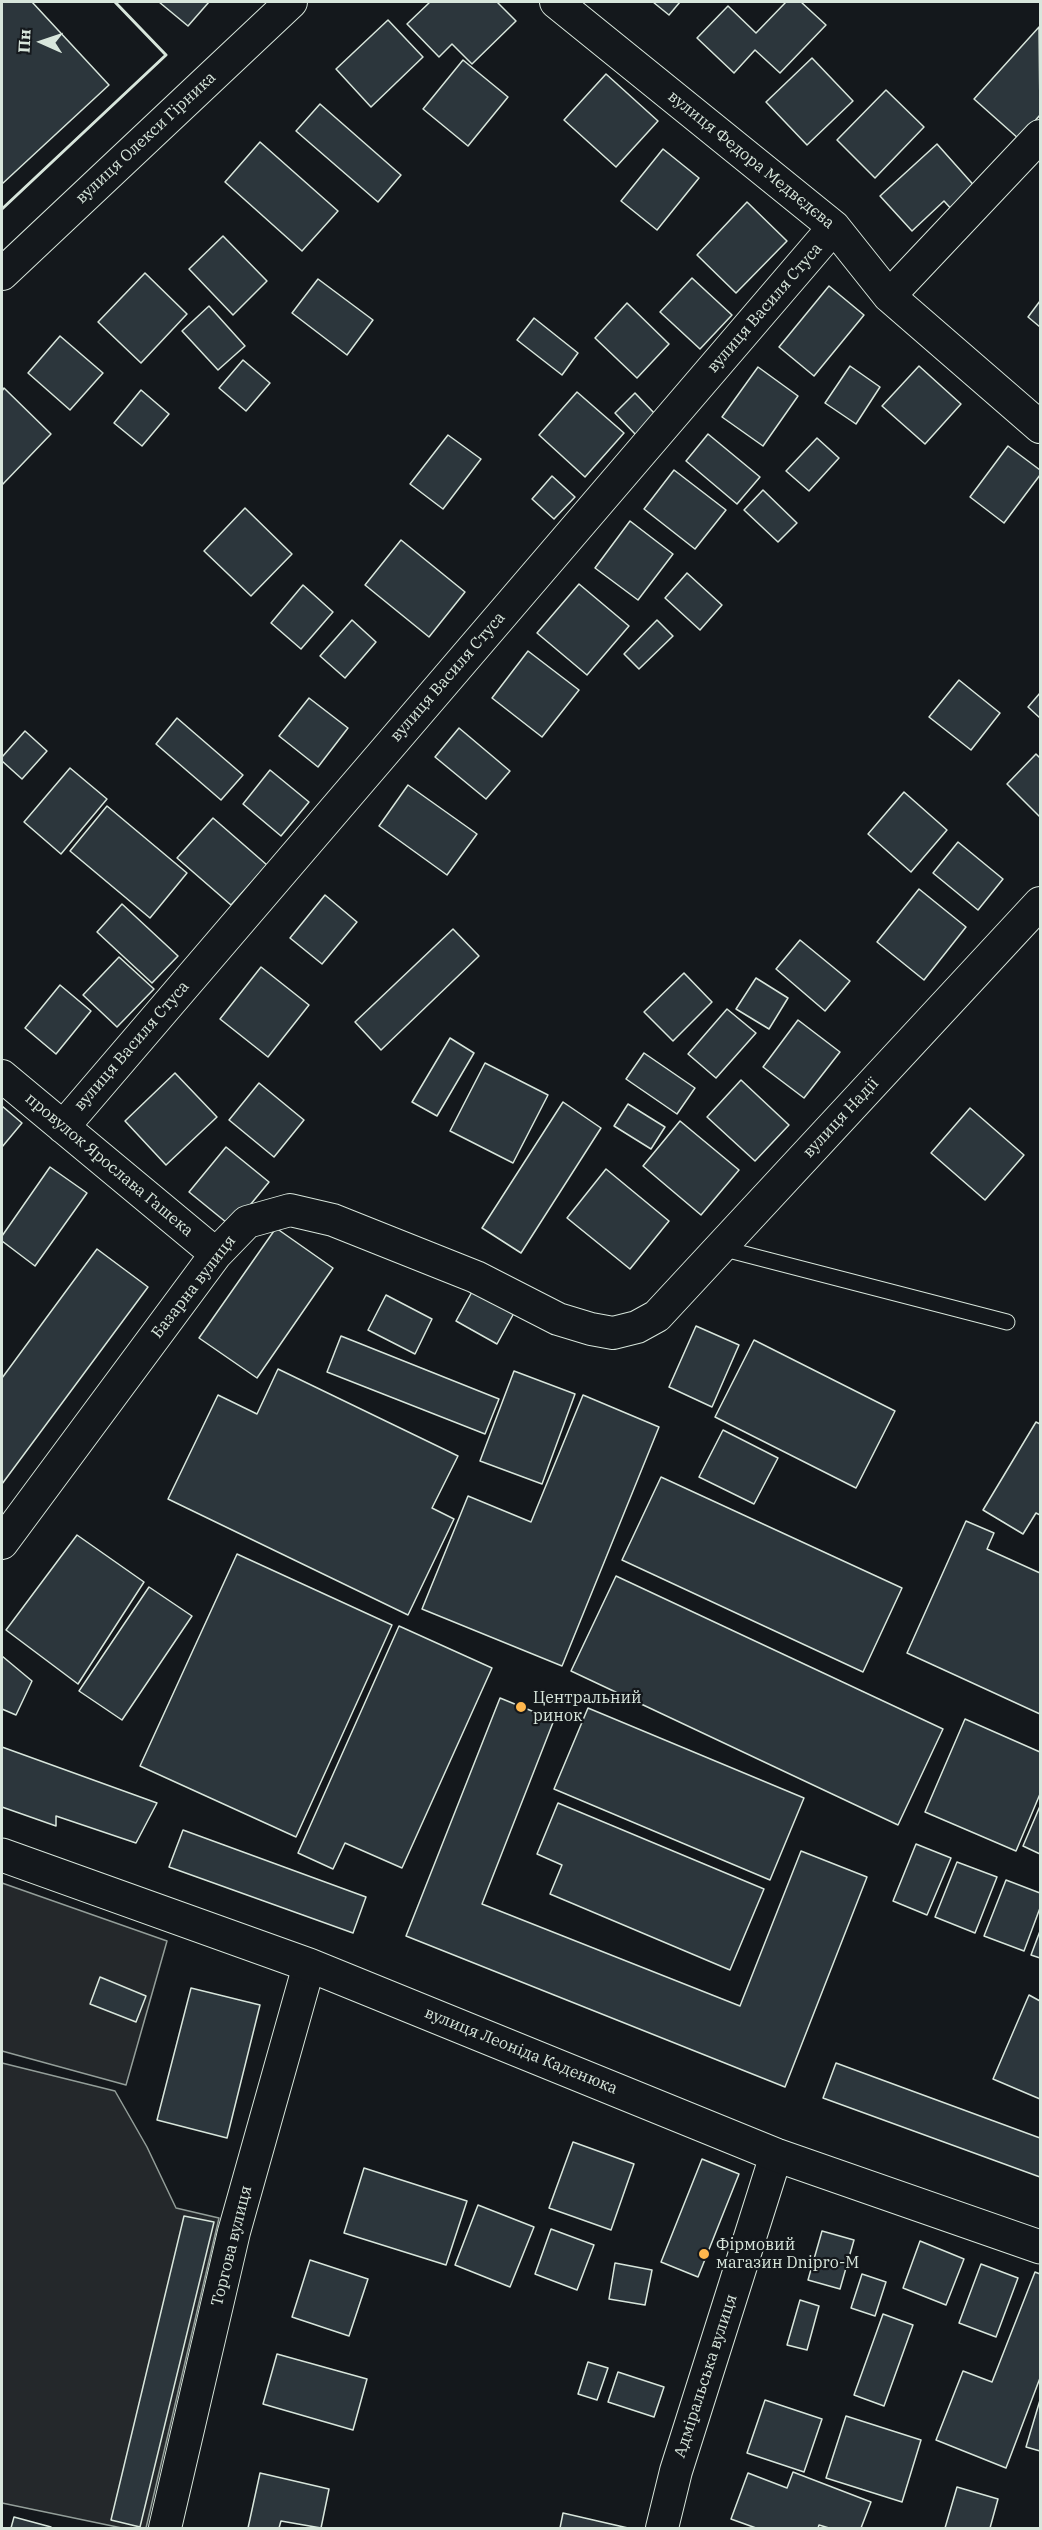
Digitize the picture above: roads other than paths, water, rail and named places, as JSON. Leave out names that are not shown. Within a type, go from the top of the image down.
[{"type":"street","name":"вулиця Олекси Гірника","points":[[2,274],[291,2]]},
{"type":"street","name":"вулиця Федора Медвєдєва","points":[[556,2],[834,227],[889,296],[1041,427]]},
{"type":"street","points":[[889,296],[1041,136]]},
{"type":"street","name":"вулиця Василя Стуса","points":[[63,1126],[834,227]]},
{"type":"street","name":"вулиця Надії","points":[[637,1327],[657,1316],[1041,903]]},
{"type":"street","name":"провулок Ярослава Гашека","points":[[2,1076],[216,1254]]},
{"type":"street","name":"Базарна вулиця","points":[[2,1543],[216,1254],[247,1222],[290,1210],[333,1220],[465,1272],[558,1319],[613,1333],[637,1327]]},
{"type":"street","name":"вулиця Леоніда Каденюка","points":[[2,1855],[309,1965],[776,2155],[1041,2247]]},
{"type":"street","name":"Торгова вулиця","points":[[165,2529],[234,2232],[309,1965]]},
{"type":"street","name":"Адміральська вулиця","points":[[662,2529],[676,2471],[776,2155]]},
{"type":"lane","points":[[720,1248],[1007,1322]]},
{"type":"place","name":"Центральний ринок","points":[[521,1707]]},
{"type":"place","name":"Фірмовий магазин Dnipro-M","points":[[704,2254]]}]
